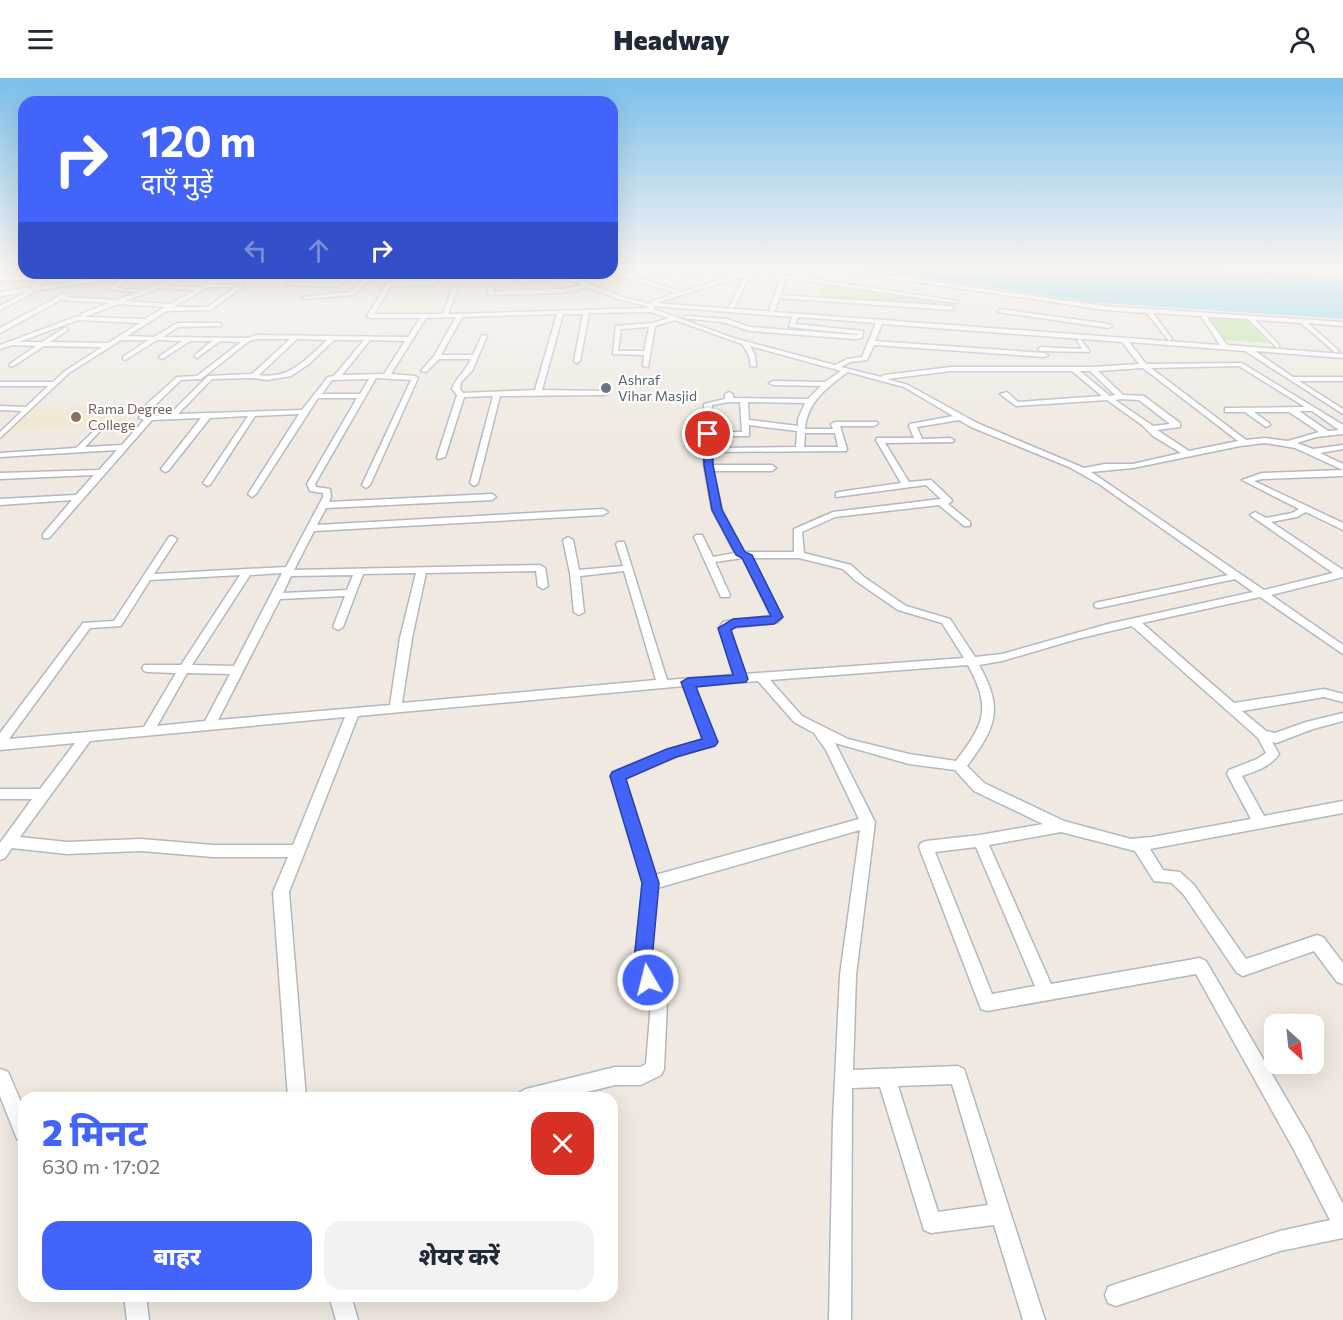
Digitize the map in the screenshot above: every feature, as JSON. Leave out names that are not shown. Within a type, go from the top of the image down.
[{"type":"street","points":[[2,345],[58,326]]},
{"type":"street","points":[[2,432],[72,369],[138,326]]},
{"type":"street","points":[[125,358],[176,326]]},
{"type":"street","points":[[386,376],[417,326]]},
{"type":"street","points":[[424,371],[437,357],[454,326]]},
{"type":"street","points":[[538,392],[554,326]]},
{"type":"street","points":[[577,362],[584,326]]},
{"type":"street","points":[[636,326],[618,327],[615,356],[647,353]]},
{"type":"street","points":[[646,366],[652,326]]},
{"type":"street","points":[[694,326],[744,342],[882,377],[906,386],[974,425],[1051,455],[1084,471],[1343,650]]},
{"type":"street","points":[[736,326],[743,328],[778,328],[800,329],[861,332],[860,337],[855,337],[800,329]]},
{"type":"street","points":[[837,366],[849,360],[865,359],[878,326]]},
{"type":"street","points":[[909,326],[936,330],[937,345],[883,341],[882,331],[885,328],[909,326],[1002,329],[1124,340],[1277,346],[1339,353]]},
{"type":"street","points":[[945,326],[1114,335],[1169,339],[1246,349],[1339,353]]},
{"type":"street","points":[[1109,326],[1114,335]]},
{"type":"street","points":[[1160,326],[1169,339]]},
{"type":"street","points":[[1210,326],[1224,345]]},
{"type":"street","points":[[1258,326],[1277,346]]},
{"type":"street","points":[[1308,326],[1339,353],[1343,362]]},
{"type":"street","points":[[12,365],[66,329]]},
{"type":"street","points":[[1032,333],[1052,369]]},
{"type":"street","points":[[461,395],[456,389],[458,381],[469,371],[484,336]]},
{"type":"street","points":[[254,376],[296,337]]},
{"type":"street","points":[[120,338],[409,339]]},
{"type":"street","points":[[304,412],[143,418],[150,406],[179,378],[288,376],[305,365],[332,338]]},
{"type":"street","points":[[338,377],[369,338]]},
{"type":"street","points":[[162,357],[189,339]]},
{"type":"street","points":[[197,356],[218,340]]},
{"type":"street","points":[[199,378],[247,340]]},
{"type":"street","points":[[1124,340],[1144,366],[1244,442]]},
{"type":"street","points":[[872,343],[1089,354],[1080,341]]},
{"type":"street","points":[[744,342],[752,355],[753,366]]},
{"type":"street","points":[[2,345],[110,345]]},
{"type":"street","points":[[1246,349],[1343,412]]},
{"type":"street","points":[[437,357],[476,357]]},
{"type":"street","points":[[882,377],[951,369],[1092,369],[1240,364],[1343,430]]},
{"type":"street","points":[[1072,368],[1108,398],[1188,454]]},
{"type":"street","points":[[800,449],[802,419],[810,401],[827,384],[848,369]]},
{"type":"street","points":[[1092,369],[1121,397]]},
{"type":"street","points":[[209,726],[323,505],[327,491],[313,489],[311,484],[374,376]]},
{"type":"street","points":[[252,494],[304,412],[330,378],[386,376],[415,378],[366,485]]},
{"type":"street","points":[[171,417],[210,377]]},
{"type":"street","points":[[1291,379],[1343,379]]},
{"type":"street","points":[[773,382],[827,384]]},
{"type":"street","points":[[0,384],[54,384]]},
{"type":"street","points":[[461,395],[538,392],[605,393]]},
{"type":"street","points":[[474,483],[497,393]]},
{"type":"street","points":[[1004,394],[1016,404],[1121,397],[1141,398],[1177,425],[1152,429]]},
{"type":"street","points":[[441,457],[461,395]]},
{"type":"street","points":[[316,396],[363,396]]},
{"type":"street","points":[[741,679],[724,628],[733,623],[774,620],[777,617],[717,510],[708,450],[708,404],[729,396],[744,400],[810,401]]},
{"type":"street","points":[[708,434],[746,434],[744,400]]},
{"type":"street","points":[[0,408],[28,409]]},
{"type":"street","points":[[1228,410],[1343,412]]},
{"type":"street","points":[[1247,410],[1266,425]]},
{"type":"street","points":[[1292,410],[1327,434]]},
{"type":"street","points":[[207,483],[253,414]]},
{"type":"street","points":[[165,469],[207,416]]},
{"type":"street","points":[[913,426],[962,417]]},
{"type":"street","points":[[46,536],[150,418]]},
{"type":"street","points":[[906,418],[913,426],[919,441]]},
{"type":"street","points":[[745,422],[801,430],[838,431]]},
{"type":"street","points":[[708,450],[843,449],[836,424],[874,422],[880,440],[906,485]]},
{"type":"street","points":[[1307,422],[1331,422]]},
{"type":"street","points":[[79,450],[97,430]]},
{"type":"street","points":[[1289,443],[1343,430]]},
{"type":"street","points":[[1084,471],[1105,467],[1133,466],[1256,439],[1289,443],[1343,466]]},
{"type":"street","points":[[880,440],[950,440]]},
{"type":"street","points":[[0,455],[123,447]]},
{"type":"street","points":[[1311,452],[1343,447]]},
{"type":"street","points":[[710,468],[772,468]]},
{"type":"street","points":[[0,476],[101,472]]},
{"type":"street","points":[[1343,473],[1262,476],[1246,480],[1343,527]]},
{"type":"street","points":[[799,555],[797,531],[833,515],[900,505],[948,501],[928,482],[839,495]]},
{"type":"street","points":[[0,502],[79,497]]},
{"type":"street","points":[[323,505],[492,497]]},
{"type":"street","points":[[941,502],[967,524]]},
{"type":"street","points":[[1270,519],[1294,515],[1306,509]]},
{"type":"street","points":[[310,528],[603,512]]},
{"type":"street","points":[[1255,515],[1342,574]]},
{"type":"street","points":[[699,537],[725,595]]},
{"type":"street","points":[[0,743],[87,625],[117,624],[172,539]]},
{"type":"street","points":[[568,540],[575,573],[579,612]]},
{"type":"street","points":[[621,544],[663,684]]},
{"type":"street","points":[[710,560],[744,555],[799,555],[847,567],[860,579],[902,608],[946,621],[972,662],[982,683],[988,711],[984,730],[959,766]]},
{"type":"street","points":[[147,577],[247,572],[359,573],[540,568],[543,586]]},
{"type":"street","points":[[575,573],[628,568]]},
{"type":"street","points":[[395,709],[406,638],[422,571]]},
{"type":"street","points":[[148,731],[184,669],[247,572]]},
{"type":"street","points":[[338,627],[359,573]]},
{"type":"street","points":[[0,743],[663,684],[972,662],[1029,652],[1074,637],[1342,574]]},
{"type":"street","points":[[1099,605],[1236,576]]},
{"type":"street","points":[[275,596],[350,593]]},
{"type":"street","points":[[1135,623],[1262,735],[1273,754],[1262,764],[1233,774],[1260,822]]},
{"type":"street","points":[[148,668],[237,670]]},
{"type":"street","points":[[761,678],[798,719],[844,743],[872,751],[959,766],[980,787],[1061,826],[1131,844],[1343,807]]},
{"type":"street","points":[[550,1092],[615,1076],[641,1076],[655,1069],[659,1002],[648,980],[643,960],[650,883],[618,776],[672,753],[710,742],[688,682]]},
{"type":"street","points":[[1232,708],[1324,693],[1343,698]]},
{"type":"street","points":[[297,1092],[281,892],[353,713]]},
{"type":"street","points":[[1262,735],[1276,738],[1343,717]]},
{"type":"street","points":[[819,731],[831,748],[868,822],[848,975],[840,1320]]},
{"type":"street","points":[[3,850],[86,737]]},
{"type":"street","points":[[0,794],[44,794]]},
{"type":"street","points":[[650,883],[868,822]]},
{"type":"street","points":[[1061,826],[980,841],[926,847],[987,1003],[1200,966],[1301,1143],[1343,1226],[1280,1241],[1116,1295]]},
{"type":"street","points":[[980,841],[1047,994]]},
{"type":"street","points":[[1139,844],[1159,876],[1175,877],[1189,890],[1243,968],[1317,942],[1343,976]]},
{"type":"street","points":[[3,850],[141,845],[213,851],[297,851]]},
{"type":"street","points":[[844,1079],[958,1075],[1034,1320]]},
{"type":"street","points":[[886,1077],[931,1223],[1000,1214]]},
{"type":"street","points":[[0,1078],[2,1078],[18,1117]]},
{"type":"street","points":[[136,1302],[138,1320]]},
{"type":"street","points":[[342,1302],[347,1320]]},
{"type":"shaded area","name":"Rama Degree College","points":[[138,403],[121,424],[10,431],[32,409]]},
{"type":"green space","points":[[1214,326],[1252,326],[1268,343],[1225,340]]},
{"type":"place","name":"Ashraf Vihar Masjid","points":[[606,388]]},
{"type":"place","name":"Rama Degree College","points":[[76,417]]},
{"type":"route","points":[[648,980],[643,960],[650,883],[618,776],[672,753],[710,742],[688,682],[741,679],[724,628],[727,624],[774,620],[777,617],[746,555],[741,555],[717,510],[708,465],[708,434]]}]
